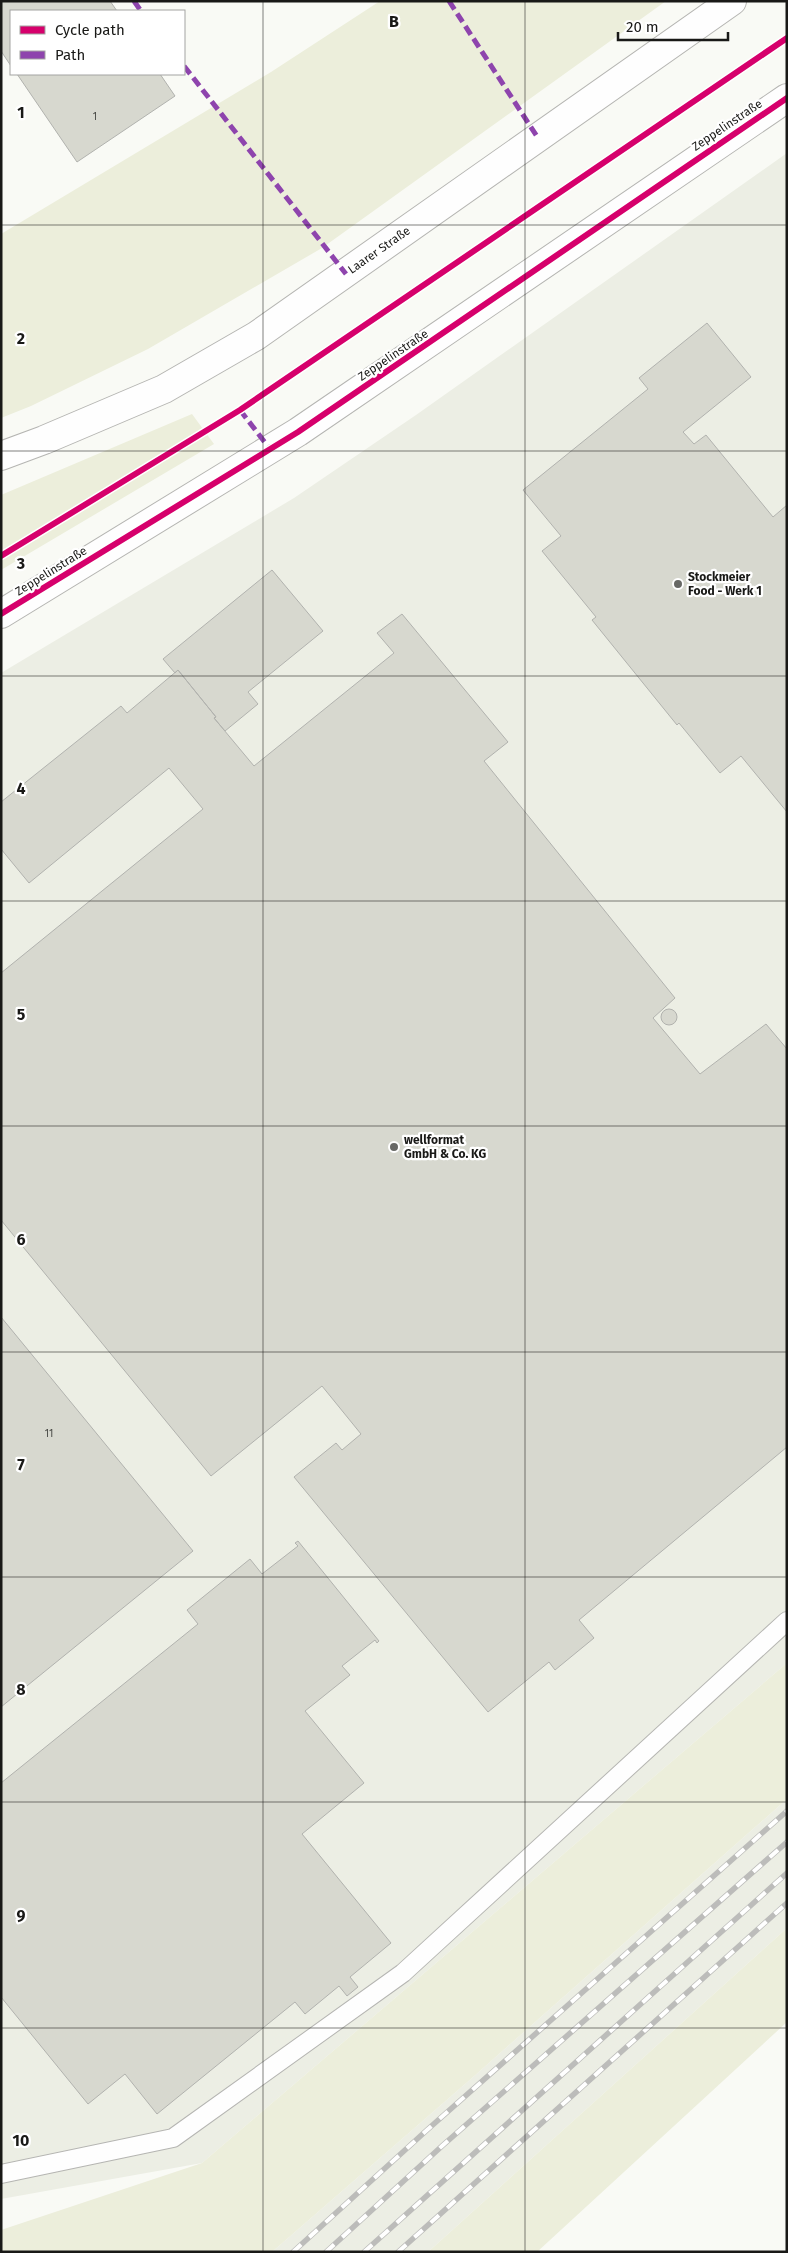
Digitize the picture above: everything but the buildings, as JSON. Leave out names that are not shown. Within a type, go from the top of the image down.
[{"type":"street","name":"Laarer Straße","points":[[1,456],[44,440],[164,389],[256,336],[732,1]]},
{"type":"street","name":"Zeppelinstraße","points":[[1,614],[298,432],[787,98]]},
{"type":"lane","points":[[1,2174],[173,2138],[403,1972],[787,1621]]},
{"type":"shaded area","points":[[787,153],[787,1663],[202,2163],[1,2199],[1,673],[294,498],[416,415]]},
{"type":"shaded area","points":[[787,1799],[787,1928],[428,2252],[272,2252],[472,2078]]},
{"type":"green space","points":[[380,1],[666,1],[322,248],[148,349],[31,406],[1,418],[1,234],[271,72]]},
{"type":"green space","points":[[192,414],[214,444],[1,570],[1,495]]},
{"type":"green space","points":[[787,1663],[787,1799],[272,2252],[1,2252],[1,2230],[202,2163]]},
{"type":"green space","points":[[787,1928],[787,2022],[537,2252],[428,2252]]},
{"type":"railway","points":[[293,2252],[427,2130],[787,1811]]},
{"type":"railway","points":[[326,2252],[442,2146],[787,1842]]},
{"type":"railway","points":[[364,2252],[787,1873]]},
{"type":"railway","points":[[398,2252],[787,1903]]},
{"type":"marked path","points":[[134,1],[140,10]]},
{"type":"marked path","points":[[449,1],[538,138]]},
{"type":"marked path","points":[[185,67],[346,274]]},
{"type":"marked path","points":[[240,410],[270,449]]},
{"type":"cycle path","points":[[1,556],[240,410],[787,38]]},
{"type":"cycle path","points":[[1,614],[298,432],[787,98]]},
{"type":"place","name":"Stockmeier Food - Werk 1","points":[[678,584]]},
{"type":"place","name":"wellformat GmbH & Co. KG","points":[[394,1147]]}]
